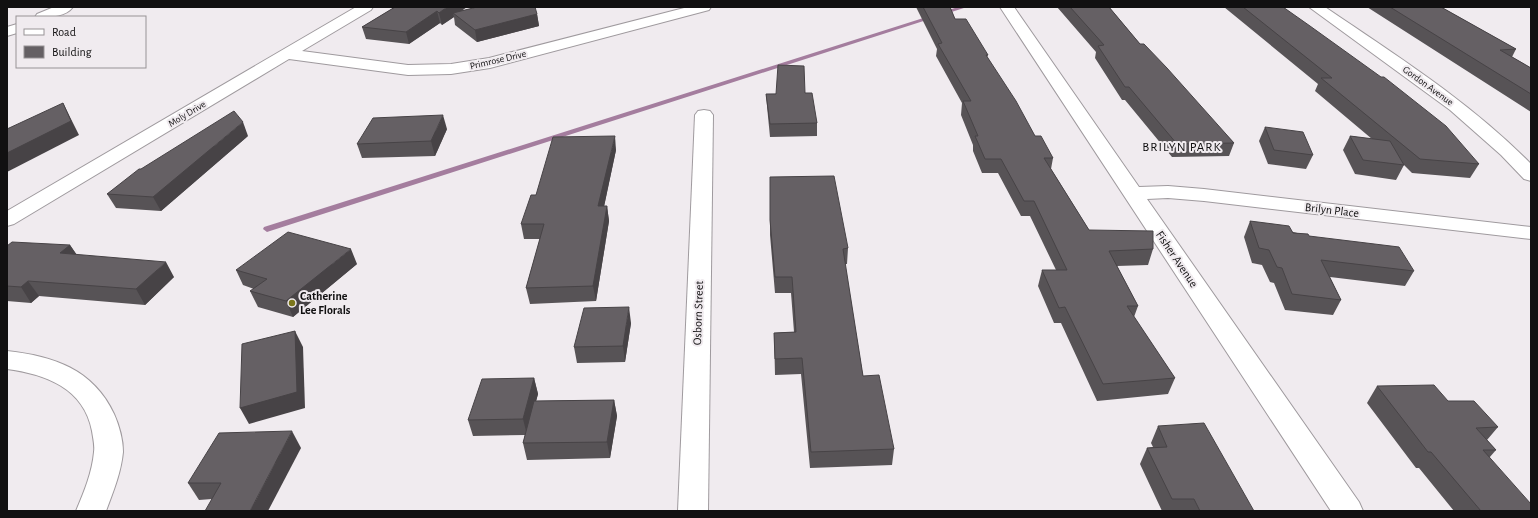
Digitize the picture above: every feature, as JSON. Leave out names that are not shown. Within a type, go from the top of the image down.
[{"type":"street","points":[[44,16],[66,7]]},
{"type":"street","name":"Moly Drive","points":[[7,220],[366,7]]},
{"type":"street","name":"Primrose Drive","points":[[287,54],[408,70],[451,69],[490,63],[704,7]]},
{"type":"street","name":"Fisher Avenue","points":[[1007,7],[1348,511]]},
{"type":"street","name":"Gordon Avenue","points":[[1316,7],[1481,125],[1515,157],[1531,175]]},
{"type":"street","name":"Osborn Street","points":[[693,511],[704,115]]},
{"type":"street","name":"Brilyn Place","points":[[1133,193],[1168,192],[1204,195],[1531,233]]},
{"type":"street","points":[[7,360],[19,361],[50,368],[75,382],[95,400],[106,425],[108,455],[98,495],[91,511]]},
{"type":"building","points":[[395,7],[447,7],[439,13],[437,11],[406,32],[362,27]]},
{"type":"building","points":[[477,7],[535,7],[537,14],[475,30],[453,13]]},
{"type":"building","points":[[923,7],[950,7],[955,19],[966,19],[988,55],[986,55],[1016,101],[1035,136],[1041,136],[1053,158],[1044,158],[1089,230],[1153,231],[1153,249],[1109,251],[1138,306],[1127,306],[1175,378],[1103,384],[1065,307],[1059,308],[1042,270],[1067,270],[1034,201],[1024,201],[1001,159],[985,159],[975,136],[978,136],[963,101],[971,101],[938,44],[942,43]]},
{"type":"building","points":[[1070,7],[1109,7],[1140,44],[1144,44],[1167,68],[1234,143],[1177,144],[1129,87],[1125,87],[1098,46],[1104,45]]},
{"type":"building","points":[[1243,7],[1283,7],[1381,77],[1384,77],[1446,126],[1479,164],[1420,159],[1321,78],[1332,78]]},
{"type":"building","points":[[1390,7],[1441,7],[1516,49],[1500,50],[1531,68],[1531,94]]},
{"type":"building","points":[[778,65],[804,66],[805,93],[812,93],[817,123],[770,124],[766,94],[776,94]]},
{"type":"building","points":[[63,103],[71,121],[7,153],[7,129]]},
{"type":"building","points":[[234,111],[243,122],[153,197],[107,194],[139,169]]},
{"type":"building","points":[[443,115],[431,141],[357,144],[373,118]]},
{"type":"building","points":[[1265,127],[1303,132],[1313,155],[1274,150]]},
{"type":"building","points":[[615,136],[598,206],[607,206],[593,286],[526,288],[544,224],[521,224],[531,195],[536,195],[553,137]]},
{"type":"building","points":[[1350,136],[1390,141],[1404,165],[1363,160]]},
{"type":"building","points":[[834,176],[848,248],[843,249],[863,376],[879,375],[894,449],[811,452],[802,358],[775,359],[774,333],[796,332],[792,277],[775,277],[770,220],[770,177]]},
{"type":"building","points":[[1250,221],[1289,226],[1293,233],[1308,234],[1309,236],[1399,247],[1414,271],[1321,260],[1341,300],[1292,294],[1282,268],[1277,267],[1269,250],[1259,248]]},
{"type":"building","points":[[288,232],[351,249],[286,301],[250,291],[267,279],[236,270]]},
{"type":"building","points":[[12,242],[70,245],[60,253],[166,262],[136,289],[28,281],[21,287],[7,286],[7,246]]},
{"type":"building","points":[[629,307],[623,346],[574,347],[584,308]]},
{"type":"building","points":[[295,331],[297,392],[240,408],[242,344]]},
{"type":"building","points":[[534,378],[523,419],[468,420],[482,379]]},
{"type":"building","points":[[1434,385],[1448,401],[1474,401],[1498,427],[1476,428],[1496,450],[1483,450],[1531,504],[1531,511],[1481,511],[1431,452],[1428,452],[1377,386]]},
{"type":"building","points":[[614,400],[607,442],[523,443],[534,401]]},
{"type":"building","points":[[1204,423],[1254,511],[1200,511],[1194,499],[1172,499],[1147,448],[1167,447],[1158,426]]},
{"type":"building","points":[[292,431],[250,511],[205,511],[221,483],[188,483],[219,433]]},
{"type":"waterway","points":[[267,229],[964,7]]},
{"type":"place","name":"Catherine Lee Florals","points":[[292,303]]},
{"type":"district","name":"BRILYN PARK","points":[[1182,147]]}]
